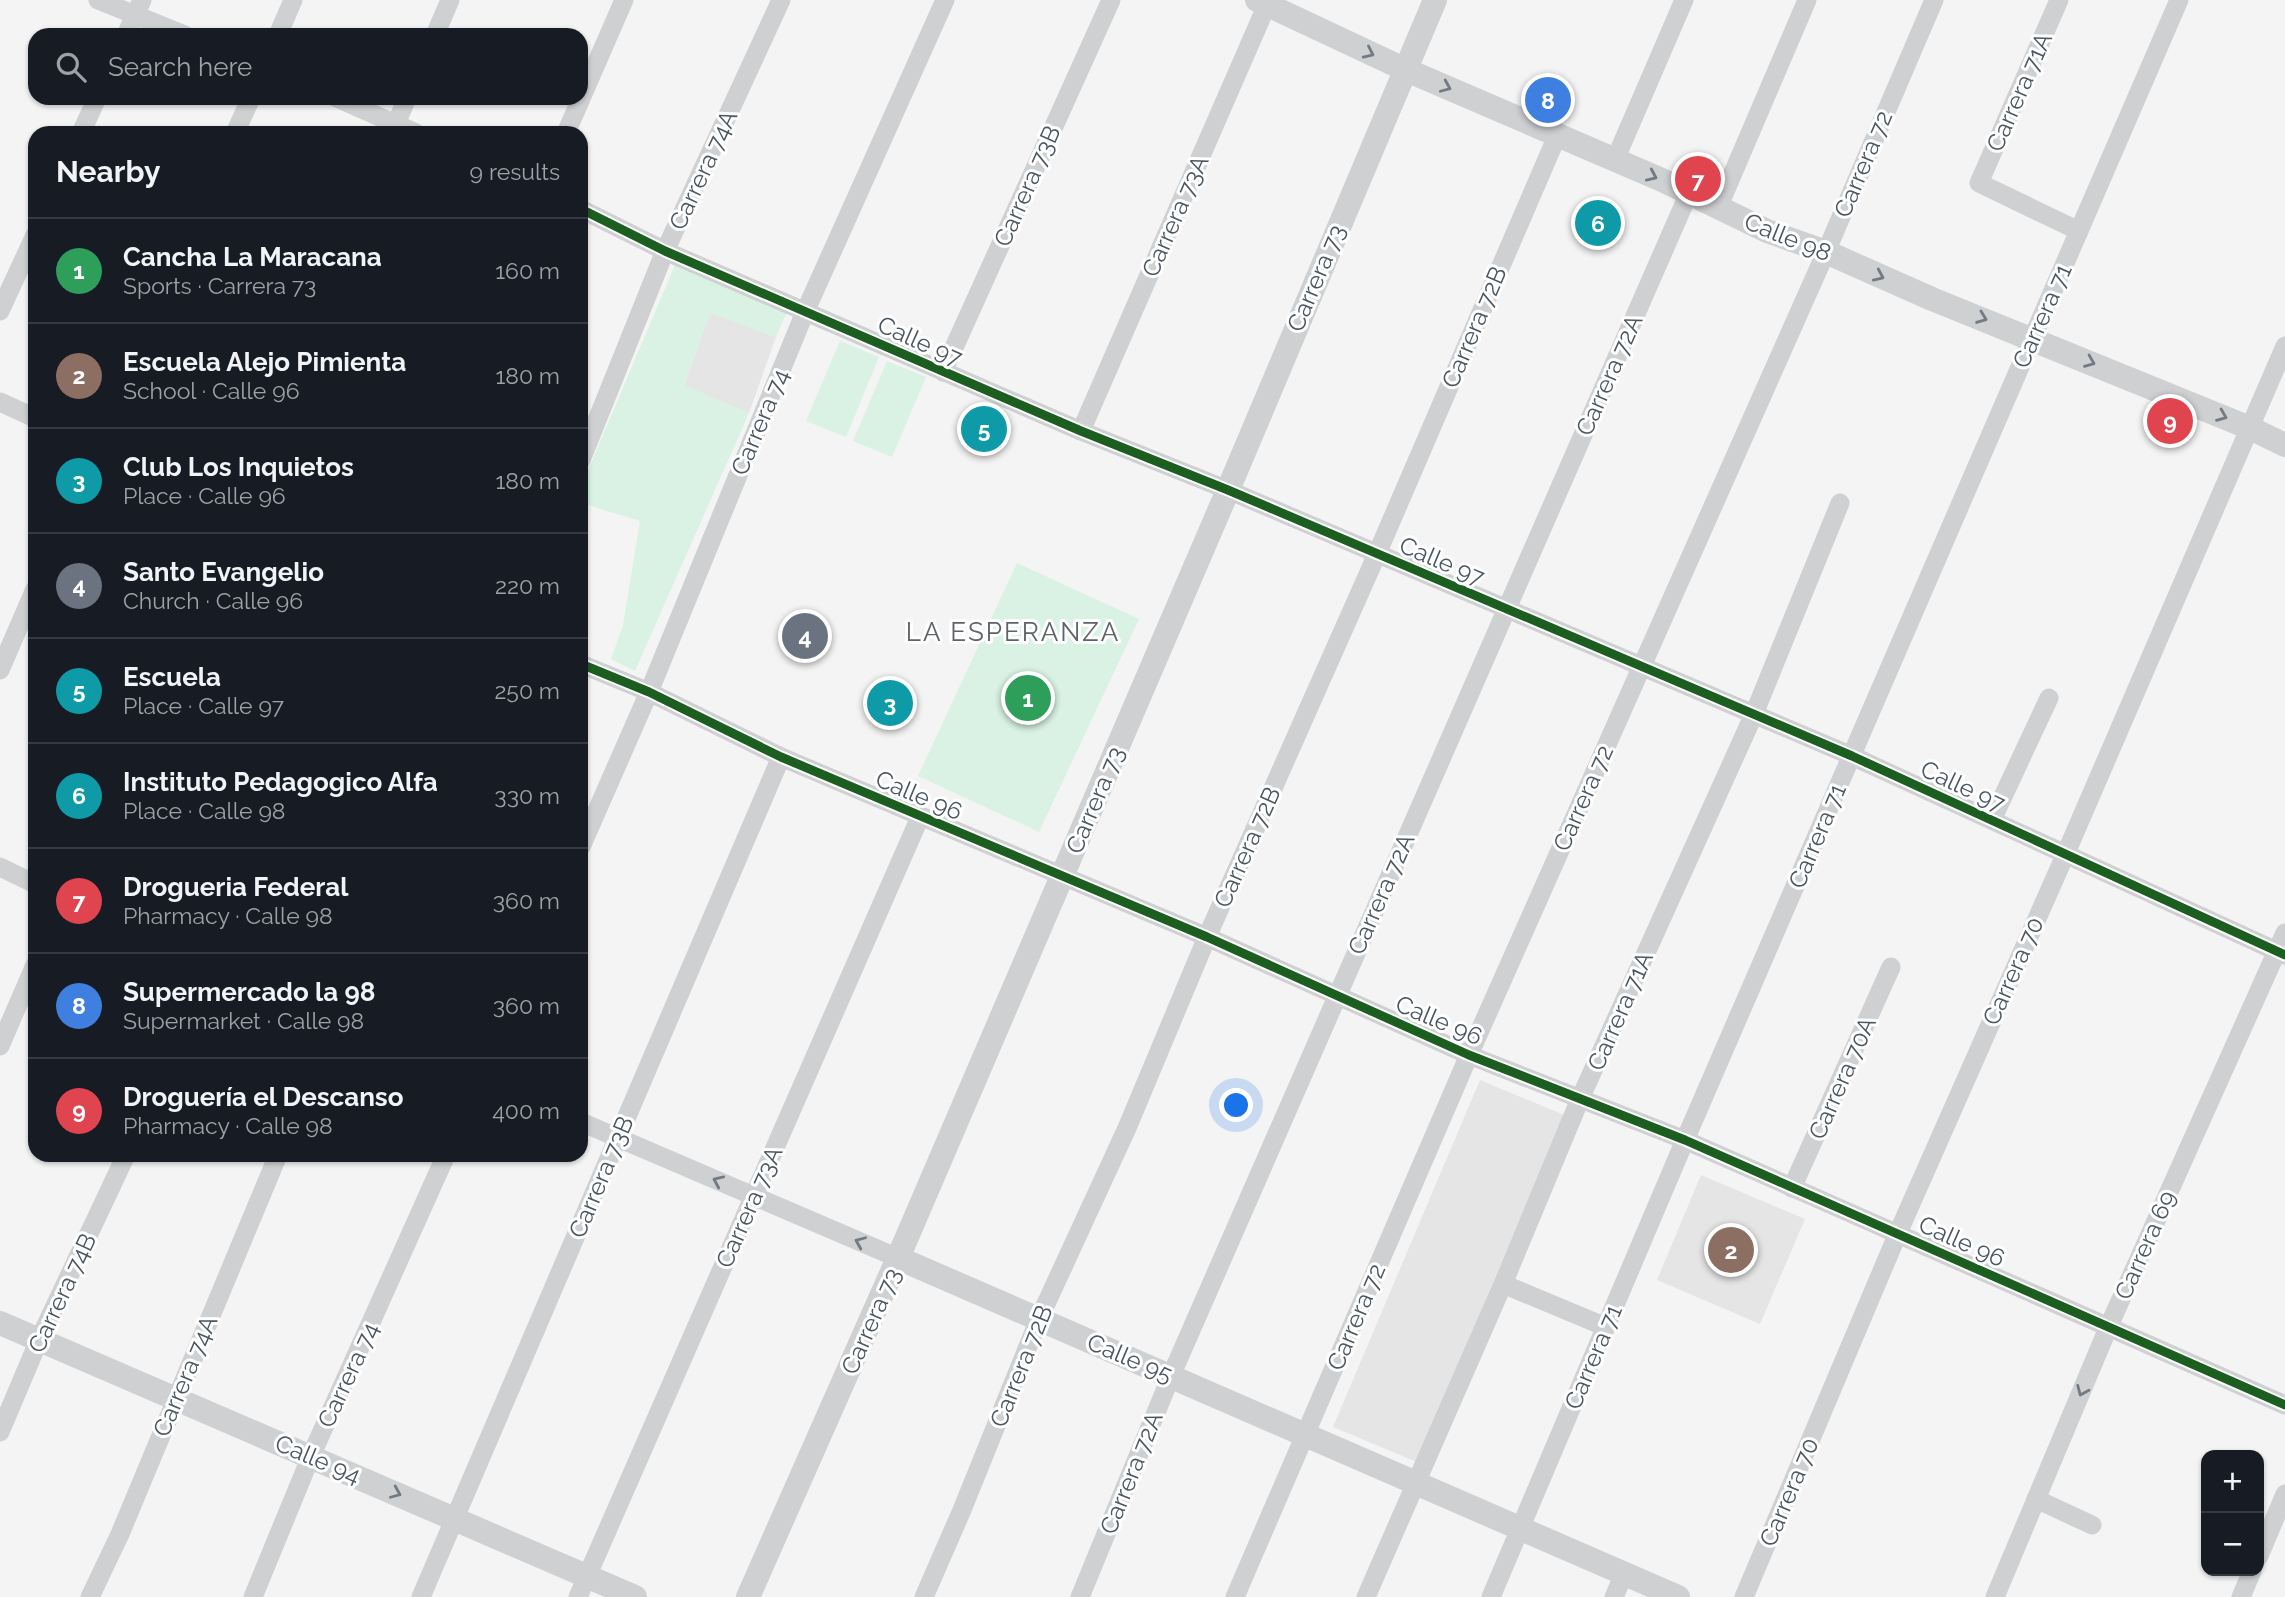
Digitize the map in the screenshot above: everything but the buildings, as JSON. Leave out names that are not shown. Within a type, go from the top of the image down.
[{"type":"street","points":[[98,0],[138,8],[173,28]]},
{"type":"street","points":[[281,28],[293,0]]},
{"type":"street","points":[[438,28],[450,0]]},
{"type":"street","points":[[588,83],[624,0]]},
{"type":"street","name":"Carrera 74A","points":[[588,443],[665,251],[781,0]]},
{"type":"street","name":"Carrera 74","points":[[588,831],[649,692],[806,312],[945,0]]},
{"type":"street","name":"Carrera 73B","points":[[943,372],[1111,0]]},
{"type":"street","name":"Carrera 73","points":[[748,1597],[898,1258],[1435,0]]},
{"type":"street","points":[[1615,160],[1684,0]]},
{"type":"street","points":[[1718,208],[1807,0]]},
{"type":"street","name":"Carrera 72","points":[[1235,1597],[1469,1055],[1826,253],[1934,0]]},
{"type":"street","name":"Carrera 71A","points":[[2059,0],[1979,183],[2079,231]]},
{"type":"street","name":"Carrera 71","points":[[1491,1597],[1685,1140],[2179,0]]},
{"type":"street","name":"Calle 98","points":[[1264,1],[1404,69],[1615,160],[1767,231],[2033,338],[2285,445]]},
{"type":"street","name":"Carrera 73A","points":[[1081,431],[1264,1]]},
{"type":"street","points":[[129,28],[138,8]]},
{"type":"street","points":[[84,126],[94,105]]},
{"type":"street","points":[[238,126],[248,105]]},
{"type":"street","points":[[350,105],[390,126]]},
{"type":"street","points":[[395,126],[404,105]]},
{"type":"street","points":[[569,126],[578,105]]},
{"type":"street","name":"Carrera 72B","points":[[924,1597],[1039,1319],[1127,1128],[1207,937],[1377,554],[1557,136]]},
{"type":"street","name":"Carrera 72A","points":[[1080,1597],[1171,1376],[1688,194]]},
{"type":"street","name":"Calle 97","points":[[588,212],[665,251],[943,372],[1228,490],[1852,756],[2281,953]]},
{"type":"street","points":[[0,311],[28,249]]},
{"type":"street","name":"Carrera 70","points":[[1744,1597],[1898,1233],[2285,346]]},
{"type":"street","points":[[0,401],[28,415]]},
{"type":"street","name":"Carrera 71A","points":[[1366,1597],[1503,1284],[1580,1099],[1754,714],[1840,503]]},
{"type":"street","points":[[0,670],[28,605]]},
{"type":"street","name":"Calle 96","points":[[588,667],[649,692],[781,757],[1207,937],[1469,1055],[1685,1140],[2285,1405]]},
{"type":"street","points":[[1992,820],[2049,698]]},
{"type":"street","name":"Carrera 73B","points":[[421,1597],[453,1517],[619,1138],[781,757]]},
{"type":"street","name":"Carrera 73A","points":[[583,1587],[920,817]]},
{"type":"street","points":[[0,867],[28,881]]},
{"type":"street","name":"Carrera 69","points":[[1995,1597],[2108,1328],[2281,953],[2285,933]]},
{"type":"street","name":"Carrera 70A","points":[[1792,1188],[1891,967]]},
{"type":"street","points":[[0,1046],[28,981]]},
{"type":"street","name":"Calle 95","points":[[588,1125],[1416,1481],[1678,1597]]},
{"type":"street","name":"Carrera 74B","points":[[0,1432],[39,1340],[123,1162]]},
{"type":"street","name":"Carrera 74A","points":[[90,1597],[120,1534],[275,1162]]},
{"type":"street","name":"Carrera 74","points":[[253,1597],[311,1456],[443,1162]]},
{"type":"street","points":[[1503,1284],[1606,1327]]},
{"type":"street","name":"Calle 94","points":[[0,1323],[453,1517],[583,1587],[635,1597]]},
{"type":"street","points":[[2264,1544],[2285,1494]]},
{"type":"street","points":[[2036,1499],[2092,1525]]},
{"type":"street","points":[[1614,1597],[1624,1574]]},
{"type":"street","points":[[2241,1597],[2250,1576]]},
{"type":"shaded area","points":[[710,312],[776,337],[749,413],[684,386]]},
{"type":"shaded area","points":[[1480,1080],[1564,1115],[1417,1462],[1333,1427]]},
{"type":"shaded area","points":[[1701,1175],[1805,1219],[1760,1324],[1657,1280]]},
{"type":"green space","points":[[675,265],[787,312],[776,337],[710,313],[684,385],[749,413],[635,671],[611,659],[623,625],[640,521],[588,505],[588,470]]},
{"type":"green space","points":[[840,341],[879,357],[846,437],[806,421]]},
{"type":"green space","points":[[887,361],[926,377],[892,457],[853,441]]},
{"type":"green space","points":[[1017,563],[1139,619],[1039,832],[918,776]]},
{"type":"cycle path","points":[[588,212],[665,251],[1081,431],[1228,490],[1852,756],[2285,955]]},
{"type":"cycle path","points":[[588,667],[649,692],[781,757],[1207,937],[1469,1055],[1685,1140],[2285,1405]]},
{"type":"place","name":"Supermercado la 98","points":[[1548,100]]},
{"type":"place","name":"Drogueria Federal","points":[[1698,179]]},
{"type":"place","name":"Instituto Pedagogico Alfa","points":[[1598,223]]},
{"type":"place","name":"Droguería el Descanso","points":[[2170,421]]},
{"type":"place","name":"Escuela","points":[[984,429]]},
{"type":"place","name":"Santo Evangelio","points":[[805,636]]},
{"type":"place","name":"Cancha La Maracana","points":[[1028,698]]},
{"type":"place","name":"Club Los Inquietos","points":[[890,703]]},
{"type":"place","name":"Escuela Alejo Pimienta","points":[[1731,1250]]},
{"type":"district","name":"LA ESPERANZA","points":[[1013,632]]}]
